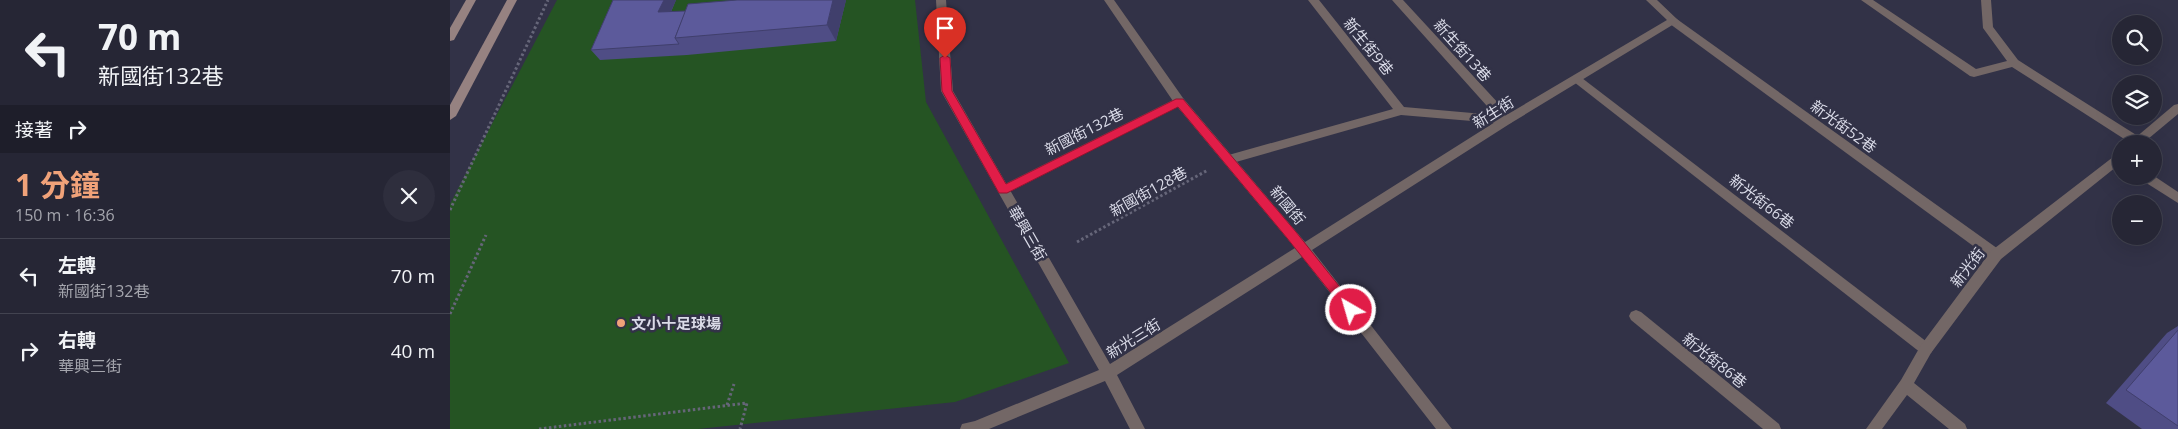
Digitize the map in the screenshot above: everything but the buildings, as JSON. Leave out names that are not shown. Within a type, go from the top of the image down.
[{"type":"street","points":[[450,37],[471,0]]},
{"type":"street","points":[[450,116],[512,0]]},
{"type":"street","name":"華興三街","points":[[940,0],[947,91],[1138,429]]},
{"type":"street","name":"新國街","points":[[1109,0],[1179,102],[1304,250],[1445,429]]},
{"type":"street","name":"新生街9巷","points":[[1313,0],[1402,111]]},
{"type":"street","name":"新生街13巷","points":[[1396,0],[1506,120]]},
{"type":"street","points":[[1652,0],[1674,21]]},
{"type":"street","points":[[1866,0],[1974,73],[2014,63]]},
{"type":"street","points":[[1986,0],[1988,28],[2014,63],[2123,135]]},
{"type":"street","name":"新生街","points":[[1304,250],[1506,120],[1674,21]]},
{"type":"street","name":"新光街52巷","points":[[1674,21],[1996,255]]},
{"type":"street","name":"新光街66巷","points":[[1578,79],[1926,349]]},
{"type":"street","name":"新國街132巷","points":[[1003,190],[1179,102]]},
{"type":"street","points":[[2145,135],[2178,108]]},
{"type":"street","points":[[1229,159],[1402,111],[1506,120]]},
{"type":"street","name":"新光街","points":[[1873,429],[1906,385],[1926,349],[1996,255],[2112,165]]},
{"type":"street","points":[[2158,185],[2178,198]]},
{"type":"street","name":"新光三街","points":[[967,429],[975,428],[1108,373],[1304,250]]},
{"type":"street","name":"新光街86巷","points":[[1636,316],[1774,429]]},
{"type":"street","points":[[1906,385],[1960,429]]},
{"type":"path","points":[[450,210],[548,0]]},
{"type":"path","name":"新國街128巷","points":[[1077,242],[1229,159]]},
{"type":"path","points":[[450,314],[486,235]]},
{"type":"path","points":[[727,405],[734,384]]},
{"type":"path","points":[[540,429],[748,403],[740,429]]},
{"type":"green space","points":[[557,0],[915,0],[926,102],[1069,363],[955,402],[698,429],[450,429],[450,204]]},
{"type":"place","name":"文小十足球場","points":[[621,323]]},
{"type":"route","points":[[945,58],[947,91],[1003,190],[1179,102],[1292,235],[1351,310]]}]
